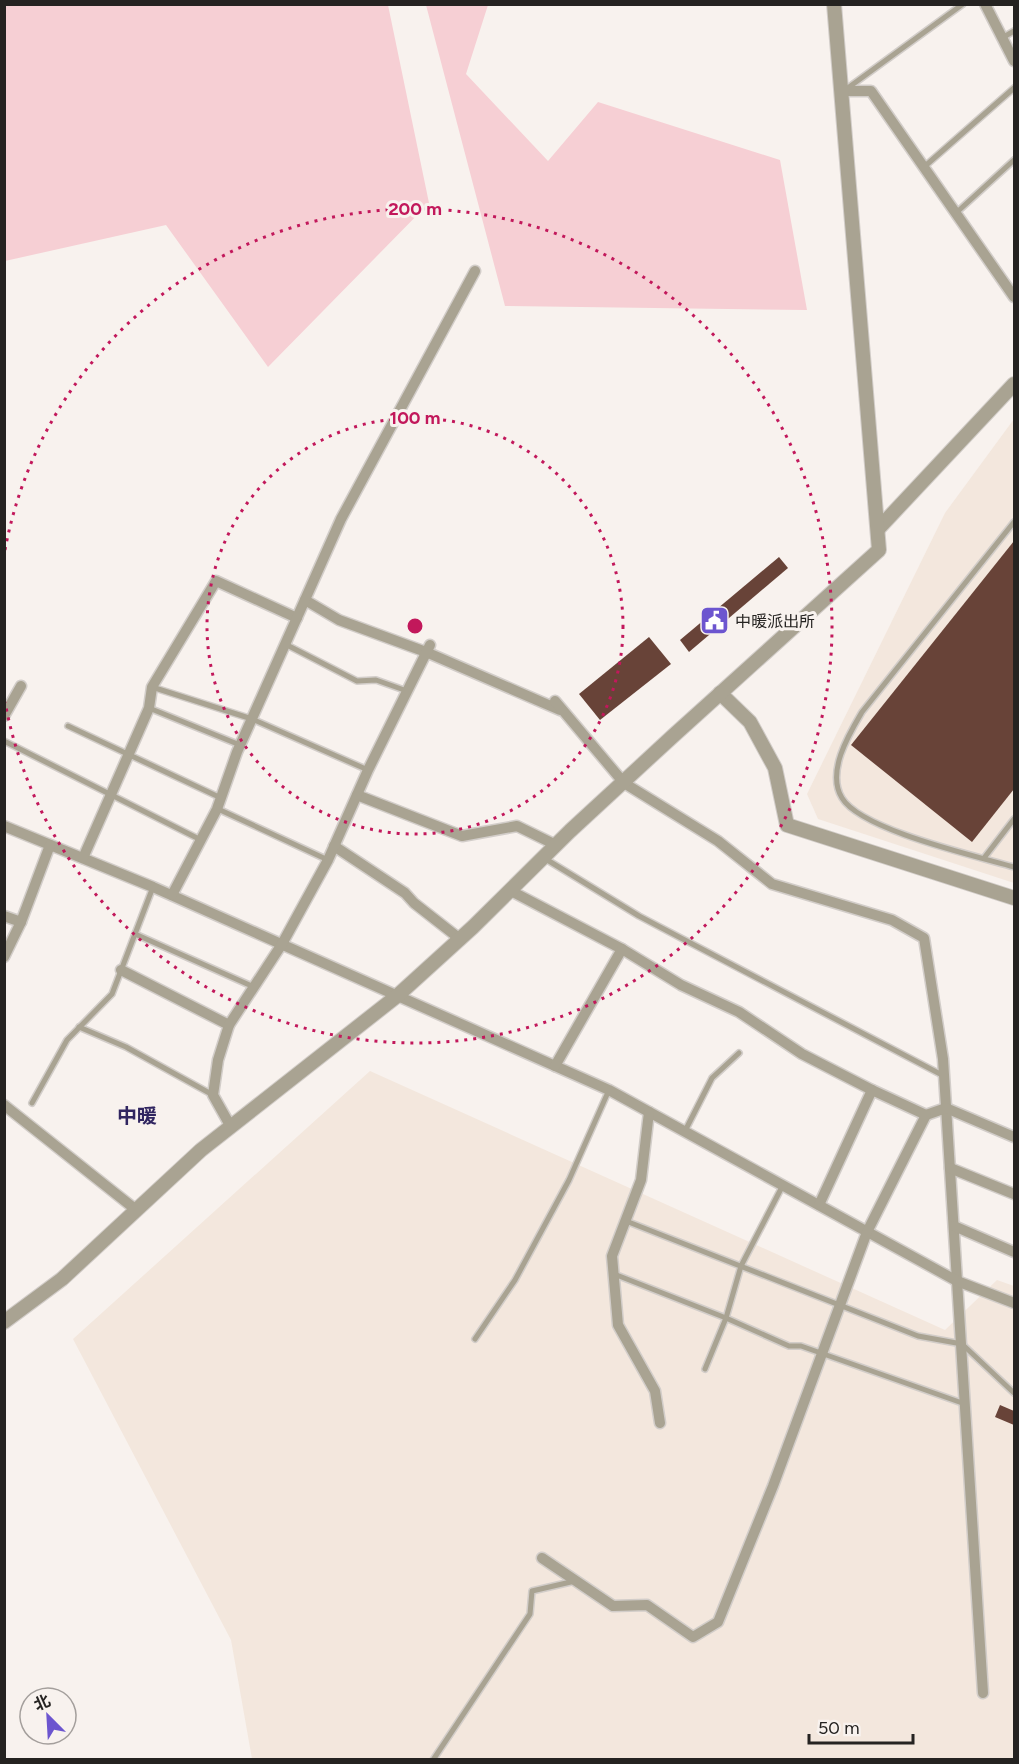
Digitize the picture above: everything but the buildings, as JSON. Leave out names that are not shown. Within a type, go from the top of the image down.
[{"type":"street","points":[[7,1316],[62,1279],[135,1209],[231,1126],[397,996],[720,693],[879,550],[879,528],[834,4]]},
{"type":"street","points":[[985,4],[1014,61]]},
{"type":"street","points":[[844,90],[872,91],[1014,297]]},
{"type":"street","points":[[172,895],[219,804],[240,745],[341,519],[475,271]]},
{"type":"street","points":[[879,528],[1014,386]]},
{"type":"street","points":[[82,858],[148,708],[153,687],[216,581],[297,618]]},
{"type":"street","points":[[305,600],[339,620],[428,648],[564,712]]},
{"type":"street","points":[[231,1126],[213,1095],[218,1060],[229,1025],[282,944],[328,860],[368,770],[428,648]]},
{"type":"street","points":[[4,716],[21,686]]},
{"type":"street","points":[[720,693],[750,722],[775,768],[787,825],[1014,898]]},
{"type":"street","points":[[555,702],[624,783],[718,841],[772,884],[892,920],[924,938],[945,1076],[983,1693]]},
{"type":"street","points":[[357,795],[462,836],[517,826],[556,845]]},
{"type":"street","points":[[6,830],[50,845],[172,895],[609,1090],[957,1281],[1014,1303]]},
{"type":"street","points":[[4,957],[21,922],[50,845]]},
{"type":"street","points":[[334,846],[405,893],[414,903],[460,939]]},
{"type":"street","points":[[509,890],[622,949],[681,985],[739,1012],[801,1054],[926,1115]]},
{"type":"street","points":[[4,916],[21,922]]},
{"type":"street","points":[[555,1066],[622,949]]},
{"type":"street","points":[[121,970],[229,1025]]},
{"type":"street","points":[[819,1205],[872,1089]]},
{"type":"street","points":[[4,1105],[135,1209]]},
{"type":"street","points":[[542,1558],[613,1606],[647,1605],[693,1637],[718,1622],[867,1232],[926,1115],[946,1108],[1014,1137]]},
{"type":"street","points":[[649,1112],[640,1180],[612,1256],[618,1324],[655,1391],[660,1423]]},
{"type":"street","points":[[950,1168],[1014,1194]]},
{"type":"street","points":[[954,1226],[1014,1252]]},
{"type":"lane","points":[[844,90],[963,4]]},
{"type":"lane","points":[[1002,38],[1014,31]]},
{"type":"lane","points":[[924,168],[1014,88]]},
{"type":"lane","points":[[956,213],[1014,160]]},
{"type":"lane","points":[[1014,522],[862,712],[846,740],[837,775],[841,797],[859,815],[884,827],[1014,867]]},
{"type":"lane","points":[[285,644],[357,681],[376,680],[407,691]]},
{"type":"lane","points":[[153,687],[252,719],[368,770]]},
{"type":"lane","points":[[148,708],[240,745]]},
{"type":"lane","points":[[68,726],[328,860]]},
{"type":"lane","points":[[4,741],[201,840]]},
{"type":"lane","points":[[984,858],[1014,819]]},
{"type":"lane","points":[[543,857],[639,916],[945,1076]]},
{"type":"lane","points":[[32,1103],[67,1040],[112,994],[153,887]]},
{"type":"lane","points":[[135,934],[254,987]]},
{"type":"lane","points":[[79,1027],[126,1047],[213,1095]]},
{"type":"lane","points":[[685,1131],[712,1078],[739,1053]]},
{"type":"lane","points":[[475,1339],[515,1280],[569,1179],[609,1090]]},
{"type":"lane","points":[[705,1369],[726,1318],[741,1266],[783,1185]]},
{"type":"lane","points":[[625,1221],[918,1336],[962,1344],[1014,1393]]},
{"type":"lane","points":[[614,1274],[726,1318],[789,1346],[801,1346],[965,1404]]},
{"type":"lane","points":[[433,1760],[530,1614],[532,1591],[575,1581]]},
{"type":"shaded area","points":[[4,5],[388,5],[429,203],[268,367],[166,225],[5,261]]},
{"type":"shaded area","points":[[426,5],[488,5],[466,74],[548,161],[598,102],[780,160],[807,310],[505,306]]},
{"type":"shaded area","points":[[1014,419],[1014,883],[818,819],[807,794],[945,513]]},
{"type":"shaded area","points":[[370,1071],[945,1330],[997,1280],[1014,1286],[1014,1759],[252,1759],[231,1640],[73,1339]]},
{"type":"place","name":"中暖派出所","points":[[714,621]]},
{"type":"district","name":"中暖","points":[[137,1116]]}]
